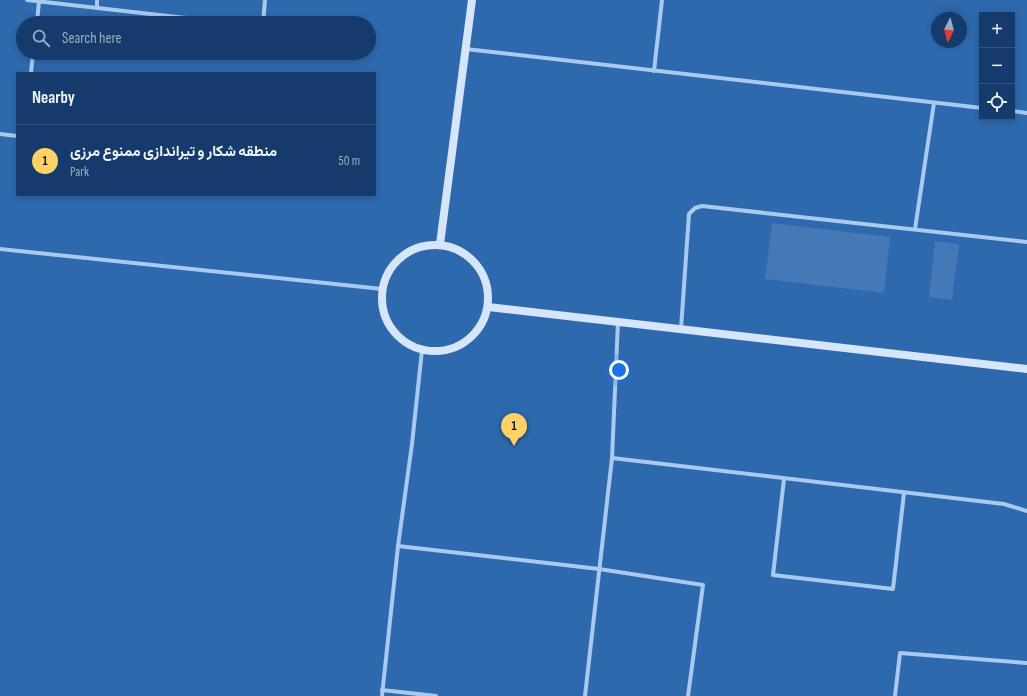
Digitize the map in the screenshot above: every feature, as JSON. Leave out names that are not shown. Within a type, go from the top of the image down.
[{"type":"street","points":[[27,0],[167,16]]},
{"type":"street","points":[[96,8],[97,0]]},
{"type":"street","points":[[264,16],[266,0]]},
{"type":"street","points":[[440,244],[472,0]]},
{"type":"street","points":[[654,71],[662,0]]},
{"type":"street","points":[[38,16],[39,1]]},
{"type":"street","points":[[465,49],[979,108]]},
{"type":"street","points":[[31,72],[32,60]]},
{"type":"street","points":[[915,229],[934,103]]},
{"type":"street","points":[[1015,112],[1027,113]]},
{"type":"street","points":[[0,134],[16,136]]},
{"type":"street","points":[[681,329],[690,214],[695,208],[702,206],[1027,242]]},
{"type":"street","points":[[440,244],[462,251],[478,265],[488,285],[488,307],[482,323],[472,337],[457,347],[440,351],[422,350],[406,343],[394,332],[385,318],[381,301],[382,289],[389,269],[400,256],[412,249],[426,245],[440,244]]},
{"type":"street","points":[[0,249],[382,289]]},
{"type":"street","points":[[488,307],[1027,369]]},
{"type":"street","points":[[585,696],[612,458],[618,322]]},
{"type":"street","points":[[382,696],[398,546],[412,444],[422,350]]},
{"type":"street","points":[[612,458],[1004,504],[1027,511]]},
{"type":"street","points":[[784,479],[773,576],[893,589],[904,493]]},
{"type":"street","points":[[398,546],[599,569],[703,585],[688,696]]},
{"type":"street","points":[[895,696],[900,653],[1027,664]]},
{"type":"street","points":[[382,690],[436,696]]},
{"type":"shaded area","points":[[0,0],[1027,0],[1027,696],[0,696]]},
{"type":"building","points":[[772,223],[890,237],[884,293],[765,279]]},
{"type":"building","points":[[935,241],[959,244],[952,300],[929,297]]},
{"type":"place","name":"منطقه شکار و تیراندازی ممنوع مرزی","points":[[514,446]]}]
